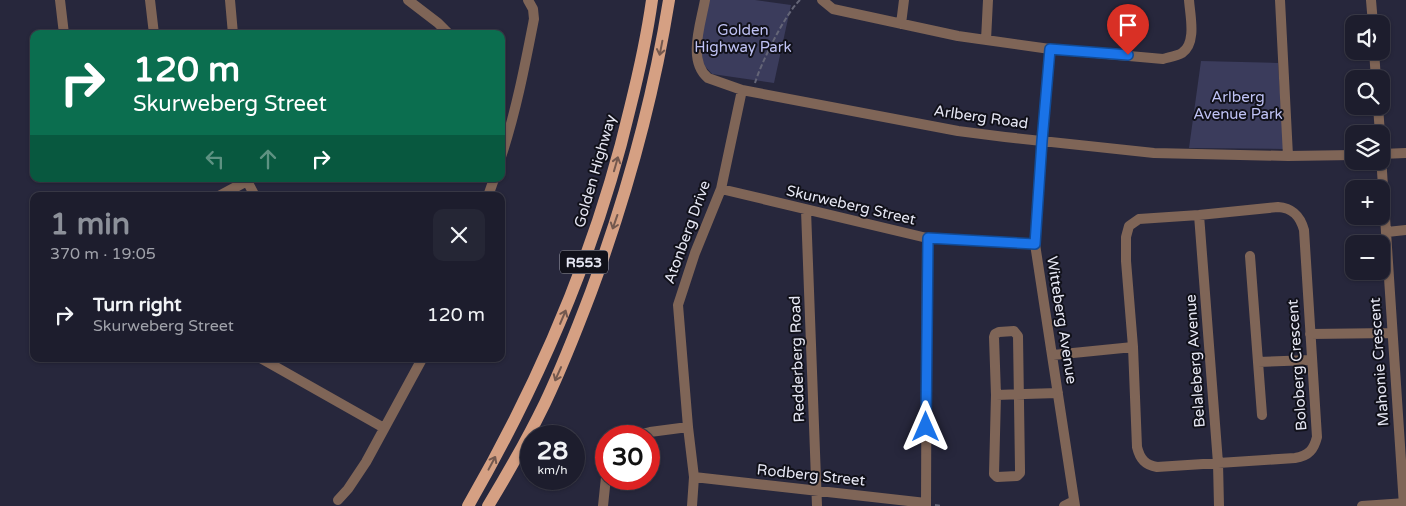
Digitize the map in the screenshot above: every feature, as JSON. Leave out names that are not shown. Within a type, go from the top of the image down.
[{"type":"main road","name":"Golden Highway","points":[[468,506],[535,380],[562,320],[602,213],[622,144],[641,64],[652,0]]},
{"type":"main road","name":"R553","points":[[488,506],[545,404],[574,336],[597,274],[617,218],[641,135],[656,74],[669,0]]},
{"type":"street","points":[[60,0],[64,30]]},
{"type":"street","points":[[150,0],[154,30]]},
{"type":"street","points":[[230,0],[234,30]]},
{"type":"street","points":[[408,0],[445,30]]},
{"type":"street","points":[[505,146],[522,80],[534,19],[533,9],[528,0]]},
{"type":"street","name":"Arlberg Road","points":[[705,0],[696,54],[697,63],[702,72],[710,79],[747,91],[958,130],[1042,141],[1154,153],[1288,156],[1345,155]]},
{"type":"street","points":[[822,0],[833,9],[986,40],[1050,49],[1163,59],[1181,53],[1188,48],[1191,35],[1189,0]]},
{"type":"street","points":[[901,24],[904,0]]},
{"type":"street","points":[[986,40],[988,0]]},
{"type":"street","points":[[1280,0],[1288,156]]},
{"type":"street","points":[[1371,0],[1372,15]]},
{"type":"street","name":"Witteberg Avenue","points":[[1050,49],[1035,244],[1074,504]]},
{"type":"street","name":"Atonberg Drive","points":[[692,506],[694,477],[678,304],[695,252],[721,189],[747,91]]},
{"type":"street","points":[[1390,154],[1406,153]]},
{"type":"street","name":"Mahonie Crescent","points":[[1382,170],[1404,504]]},
{"type":"street","points":[[226,192],[243,182]]},
{"type":"street","name":"Skurweberg Street","points":[[721,189],[928,238],[1035,244]]},
{"type":"street","name":"Boloberg Crescent","points":[[1278,207],[1290,209],[1299,217],[1304,230],[1316,437],[1312,450],[1304,456],[1157,466],[1148,465],[1141,459],[1137,448],[1126,237],[1129,226],[1139,218],[1199,215],[1278,207]]},
{"type":"street","name":"Redderberg Road","points":[[806,210],[818,490],[817,506]]},
{"type":"street","name":"Belaleberg Avenue","points":[[1199,215],[1218,463],[1219,506]]},
{"type":"street","points":[[1387,232],[1406,230]]},
{"type":"street","points":[[926,504],[928,238]]},
{"type":"street","points":[[1250,256],[1262,415]]},
{"type":"street","points":[[1014,331],[1018,336],[1020,469],[1018,476],[1008,478],[997,477],[994,474],[996,395],[995,334],[1014,331]]},
{"type":"street","points":[[1310,334],[1392,333]]},
{"type":"street","points":[[1052,355],[1133,347]]},
{"type":"street","points":[[1258,362],[1311,360]]},
{"type":"street","points":[[267,362],[384,428]]},
{"type":"street","points":[[338,500],[348,489],[384,428],[418,362]]},
{"type":"street","points":[[996,395],[1058,393]]},
{"type":"street","points":[[660,431],[688,427]]},
{"type":"street","name":"Rodberg Street","points":[[694,477],[926,504]]},
{"type":"street","points":[[603,506],[605,490]]},
{"type":"street","points":[[1064,506],[1074,504]]},
{"type":"street","points":[[1362,506],[1404,504]]},
{"type":"path","points":[[747,91],[794,6],[800,0]]},
{"type":"green space","name":"Golden Highway Park","points":[[707,0],[755,0],[791,5],[774,83],[712,74],[703,64],[700,48]]},
{"type":"green space","name":"Arlberg Avenue Park","points":[[1201,61],[1278,63],[1284,149],[1189,148]]},
{"type":"route","points":[[926,427],[928,238],[1035,244],[1050,49],[1128,55]]}]
